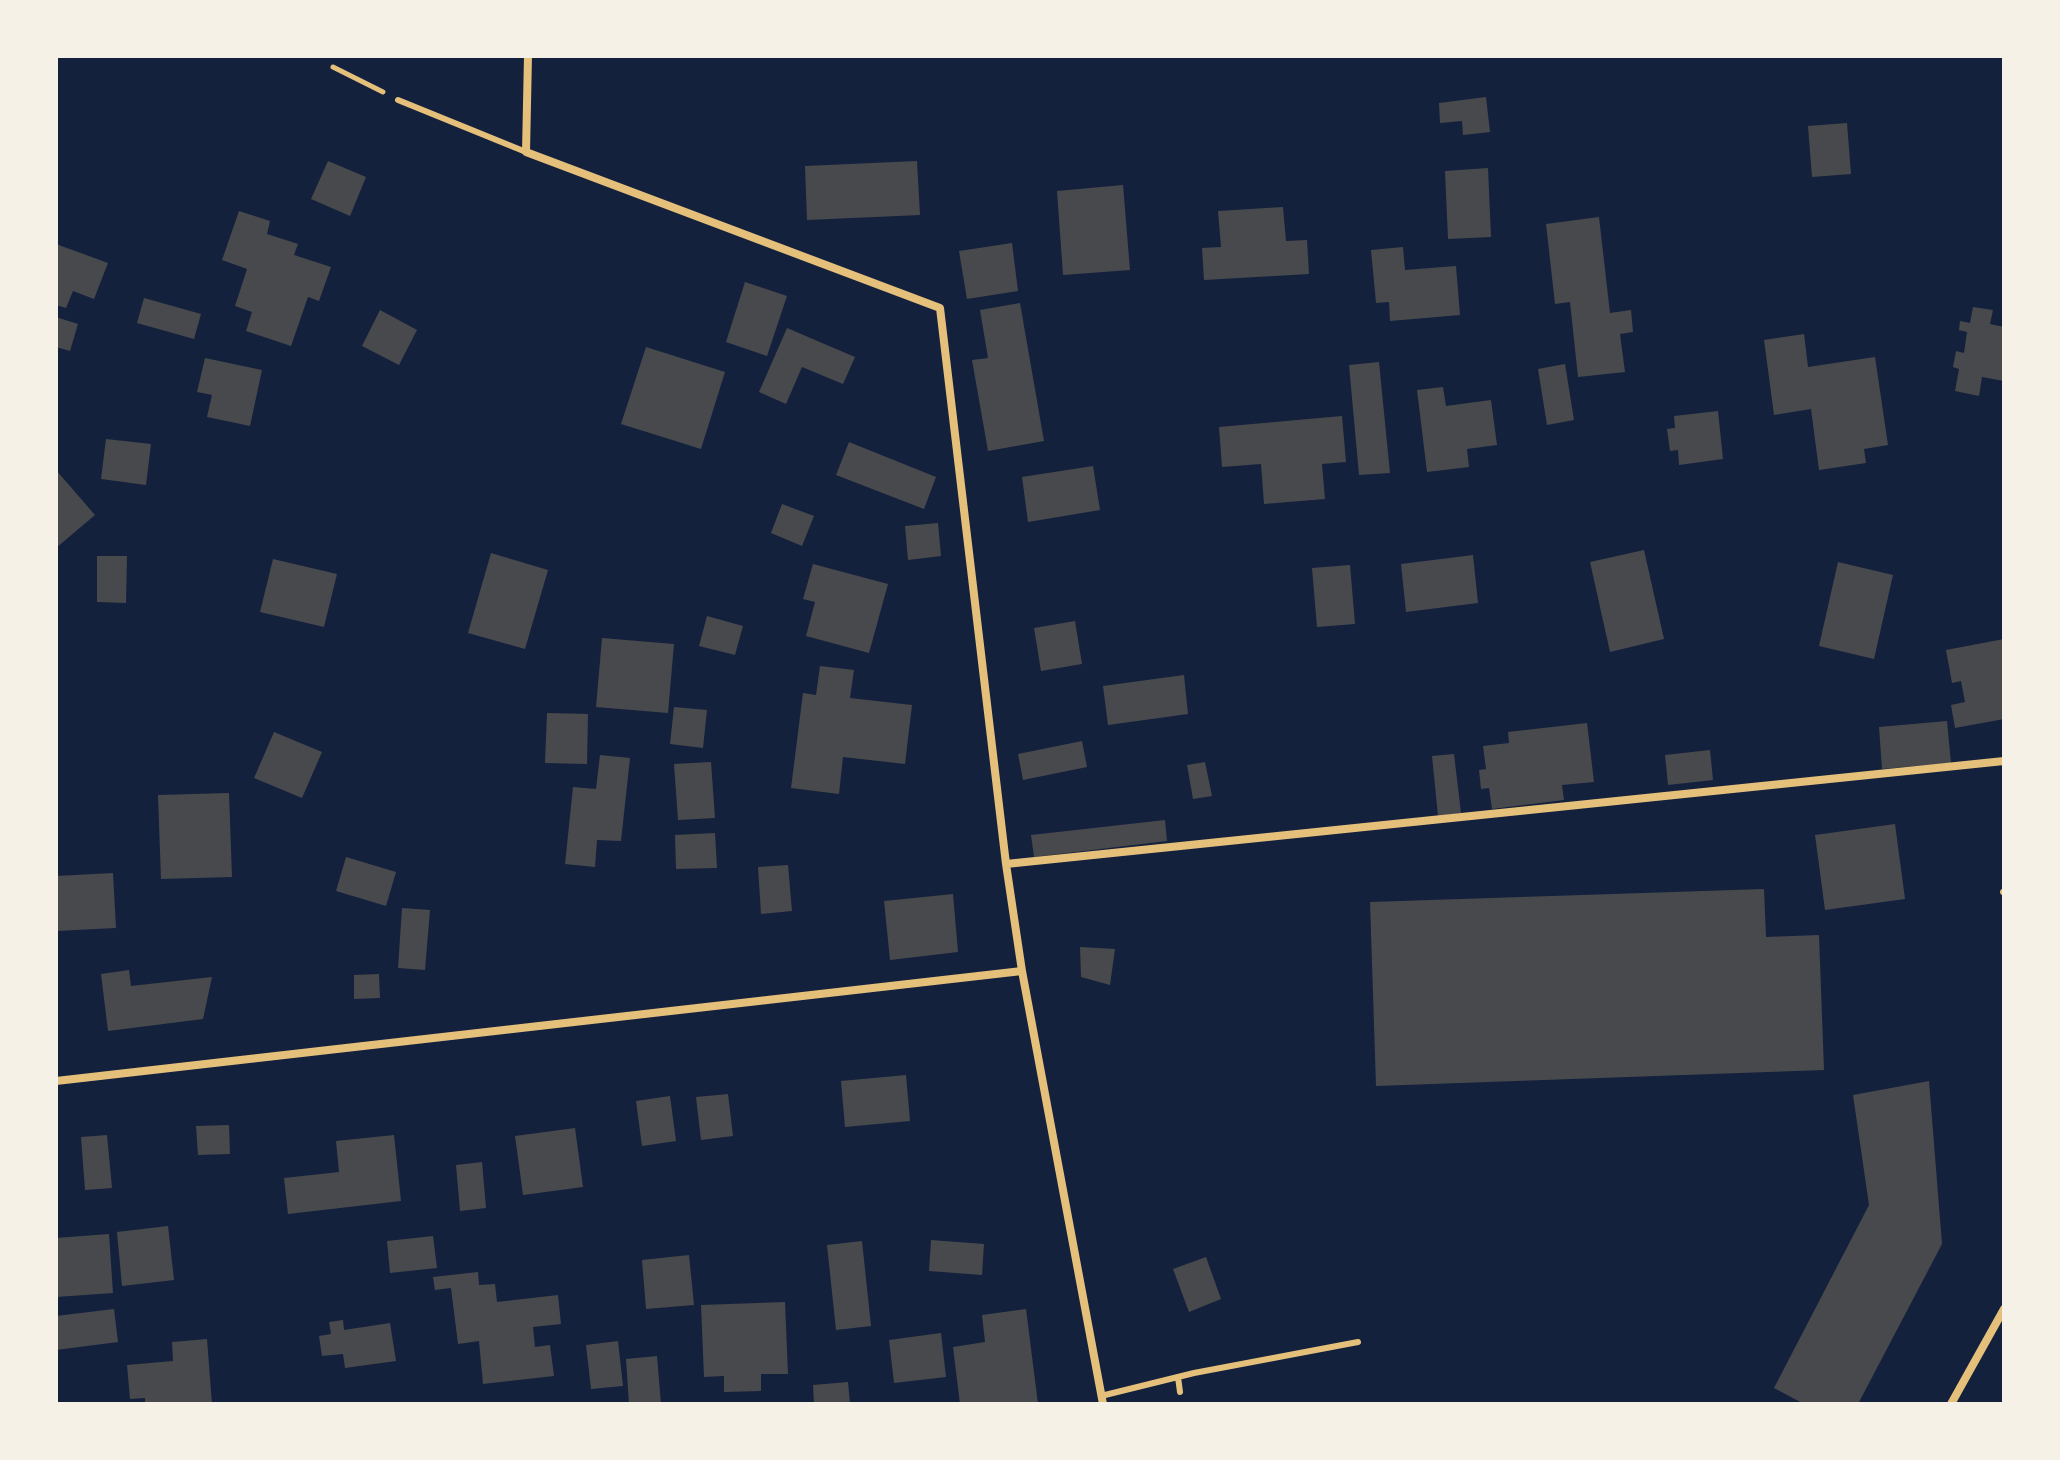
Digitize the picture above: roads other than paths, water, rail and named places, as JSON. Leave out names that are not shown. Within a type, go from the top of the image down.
[{"type":"street","points":[[528,56],[526,152],[940,308],[1006,864],[1022,971],[1102,1400]]},
{"type":"street","points":[[1006,864],[2004,761]]},
{"type":"street","points":[[56,1081],[1022,971]]},
{"type":"street","points":[[1951,1404],[2004,1309]]},
{"type":"lane","points":[[398,100],[526,152]]},
{"type":"lane","points":[[1102,1400],[1178,1377],[1358,1342]]},
{"type":"lane","points":[[1178,1377],[1180,1392]]}]
